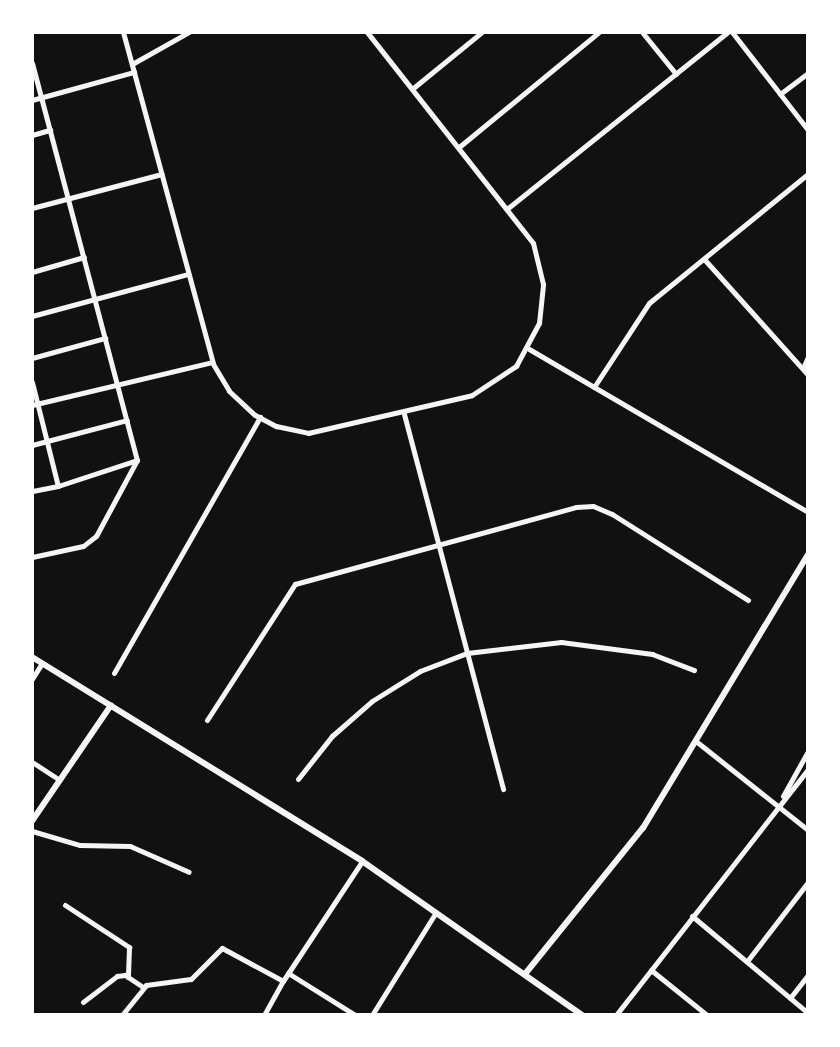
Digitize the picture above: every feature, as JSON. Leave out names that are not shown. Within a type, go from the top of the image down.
[{"type":"street","points":[[123,32],[212,362],[229,391],[260,417],[308,433],[404,414],[472,395],[516,366],[529,349],[539,323],[543,284],[533,243],[367,32]]},
{"type":"street","points":[[132,64],[189,32]]},
{"type":"street","points":[[412,89],[482,32]]},
{"type":"street","points":[[459,147],[599,32]]},
{"type":"street","points":[[642,32],[676,74]]},
{"type":"street","points":[[508,208],[730,32],[808,130]]},
{"type":"street","points":[[32,63],[137,460],[96,536],[83,546],[32,557]]},
{"type":"street","points":[[32,100],[134,72]]},
{"type":"street","points":[[780,94],[808,73]]},
{"type":"street","points":[[32,135],[50,130]]},
{"type":"street","points":[[32,208],[162,174]]},
{"type":"street","points":[[594,387],[649,303],[808,174]]},
{"type":"street","points":[[32,272],[84,257]]},
{"type":"street","points":[[704,259],[808,375]]},
{"type":"street","points":[[32,316],[188,274]]},
{"type":"street","points":[[32,358],[105,338]]},
{"type":"street","points":[[529,349],[808,512]]},
{"type":"street","points":[[803,368],[808,357]]},
{"type":"street","points":[[35,404],[117,382],[212,362]]},
{"type":"street","points":[[32,382],[35,404],[49,441],[58,486]]},
{"type":"street","points":[[404,414],[503,789]]},
{"type":"street","points":[[114,673],[260,417]]},
{"type":"street","points":[[32,445],[127,420]]},
{"type":"street","points":[[32,491],[58,486],[137,460]]},
{"type":"street","points":[[207,720],[295,584],[593,506],[748,600]]},
{"type":"street","points":[[525,974],[643,828],[808,554]]},
{"type":"street","points":[[298,779],[332,736],[372,701],[420,671],[467,653],[561,642],[652,654],[694,670]]},
{"type":"street","points":[[32,657],[362,861],[582,1015]]},
{"type":"street","points":[[32,679],[42,663]]},
{"type":"street","points":[[32,821],[111,705]]},
{"type":"street","points":[[697,742],[776,808],[808,830]]},
{"type":"street","points":[[776,808],[808,751]]},
{"type":"street","points":[[32,762],[60,780]]},
{"type":"street","points":[[616,1015],[808,769]]},
{"type":"street","points":[[32,831],[80,845],[130,846],[189,872]]},
{"type":"street","points":[[264,1015],[362,861]]},
{"type":"street","points":[[748,960],[808,882]]},
{"type":"street","points":[[65,905],[129,947],[128,977]]},
{"type":"street","points":[[372,1015],[436,912]]},
{"type":"street","points":[[692,916],[808,1013]]},
{"type":"street","points":[[83,1002],[117,976],[128,977],[143,987],[191,979],[222,948],[233,950],[283,981]]},
{"type":"street","points":[[651,970],[707,1015]]},
{"type":"street","points":[[288,973],[355,1015]]},
{"type":"street","points":[[790,998],[808,975]]},
{"type":"street","points":[[122,1015],[143,987]]}]
